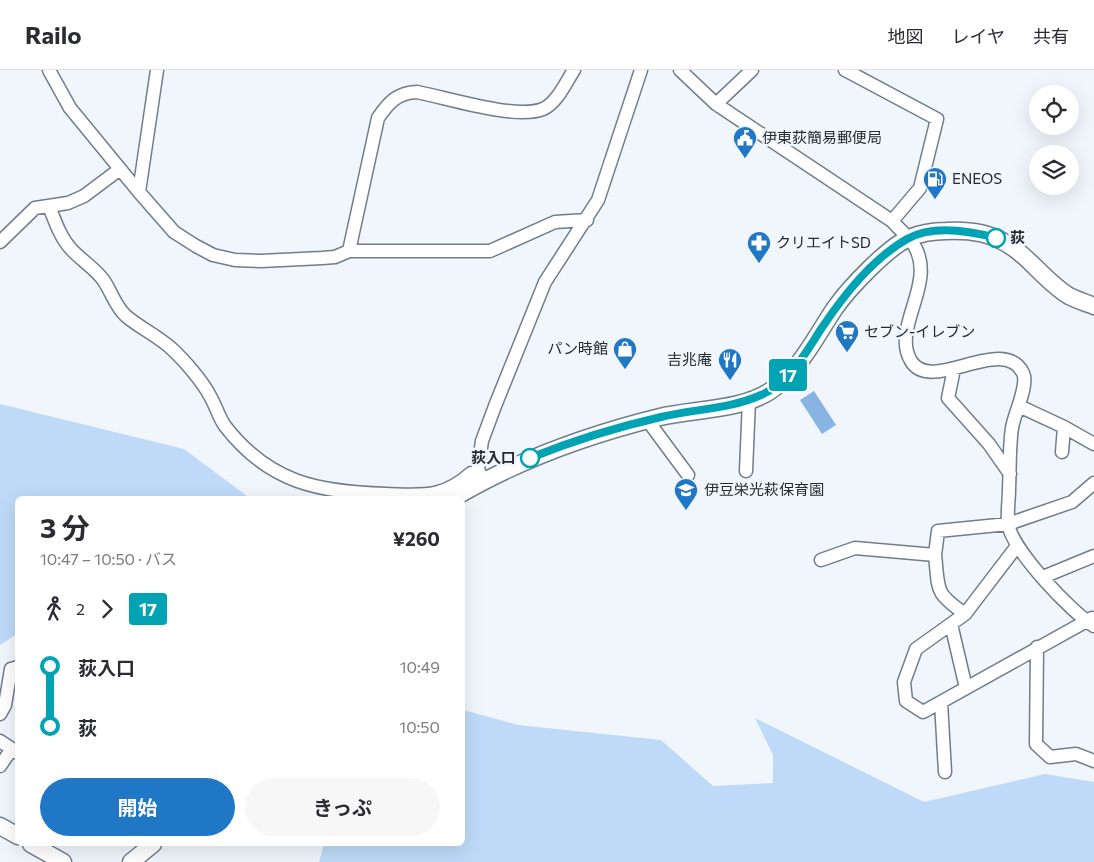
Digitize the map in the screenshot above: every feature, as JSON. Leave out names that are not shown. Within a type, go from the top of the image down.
[{"type":"main road","points":[[457,496],[483,480],[534,456],[648,420],[749,400],[773,389],[798,365],[837,306],[868,269],[908,238],[946,231],[975,232],[996,238],[1024,257],[1070,297],[1094,306]]},
{"type":"main road","points":[[0,826],[15,834]]},
{"type":"main road","points":[[35,846],[63,862]]},
{"type":"main road","points":[[131,862],[151,846]]},
{"type":"street","points":[[49,70],[70,108],[174,232],[213,255],[235,260],[261,261],[328,257],[349,251],[490,251],[555,222],[587,220]]},
{"type":"street","points":[[139,192],[157,70]]},
{"type":"street","points":[[349,251],[378,118],[387,104],[402,93],[417,92],[522,114],[544,108],[558,95],[574,70]]},
{"type":"street","points":[[483,480],[478,469],[482,440],[495,406],[545,282],[587,220],[606,178],[641,70]]},
{"type":"street","points":[[680,70],[716,104],[892,221],[908,238],[919,257],[921,274],[921,284],[907,335],[910,360],[923,370],[954,369],[987,360],[1001,360],[1011,363],[1021,370],[1025,380],[1012,428],[1008,524],[1017,546],[1043,577],[1091,621],[1037,648],[923,712],[906,701],[904,682],[916,649],[965,614],[1017,546]]},
{"type":"street","points":[[716,104],[752,70]]},
{"type":"street","points":[[845,70],[937,119],[920,188],[892,221]]},
{"type":"street","points":[[0,242],[35,208],[68,203],[84,196],[120,169]]},
{"type":"street","points":[[49,206],[59,232],[71,249],[95,269],[115,303],[126,316],[173,350],[210,394],[224,425],[258,461],[272,471],[299,482],[365,493],[432,495],[464,478],[470,472],[483,480]]},
{"type":"street","points":[[954,369],[948,398],[989,444],[1010,474]]},
{"type":"street","points":[[746,470],[749,400]]},
{"type":"street","points":[[1019,406],[1064,427],[1094,444]]},
{"type":"street","points":[[648,420],[688,475]]},
{"type":"street","points":[[1062,452],[1064,427]]},
{"type":"street","points":[[965,614],[944,599],[939,592],[935,556],[938,531],[1008,524],[1072,502],[1093,488]]},
{"type":"street","points":[[821,560],[855,548],[935,556]]},
{"type":"street","points":[[1043,577],[1094,556]]},
{"type":"street","points":[[951,624],[966,688]]},
{"type":"street","points":[[1037,648],[1036,744],[1050,757],[1076,754],[1094,760]]},
{"type":"street","points":[[0,714],[4,705],[11,668],[15,667]]},
{"type":"street","points":[[941,702],[945,772]]},
{"type":"street","points":[[0,741],[14,751],[0,766]]},
{"type":"shaded area","points":[[814,391],[836,425],[822,434],[800,400]]},
{"type":"shaded area","points":[[0,404],[184,449],[247,496],[15,496],[15,635],[0,645]]},
{"type":"shaded area","points":[[465,711],[518,725],[661,740],[713,786],[773,783],[773,755],[755,718],[924,802],[1045,774],[1094,782],[1094,862],[319,862],[323,846],[465,846]]},
{"type":"bus line","name":"17","points":[[530,458],[582,440],[661,417],[738,403],[760,396],[773,389],[798,365],[837,306],[868,269],[908,238],[946,231],[975,232],[996,238]]},
{"type":"place","name":"伊東荻簡易郵便局","points":[[745,159]]},
{"type":"place","name":"ENEOS","points":[[935,200]]},
{"type":"place","name":"荻","points":[[996,238]]},
{"type":"place","name":"クリエイトSD","points":[[759,264]]},
{"type":"place","name":"セブン-イレブン","points":[[847,353]]},
{"type":"place","name":"パン時館","points":[[625,370]]},
{"type":"place","name":"吉兆庵","points":[[730,381]]},
{"type":"place","name":"荻入口","points":[[530,458]]},
{"type":"place","name":"伊豆栄光萩保育園","points":[[686,511]]}]
